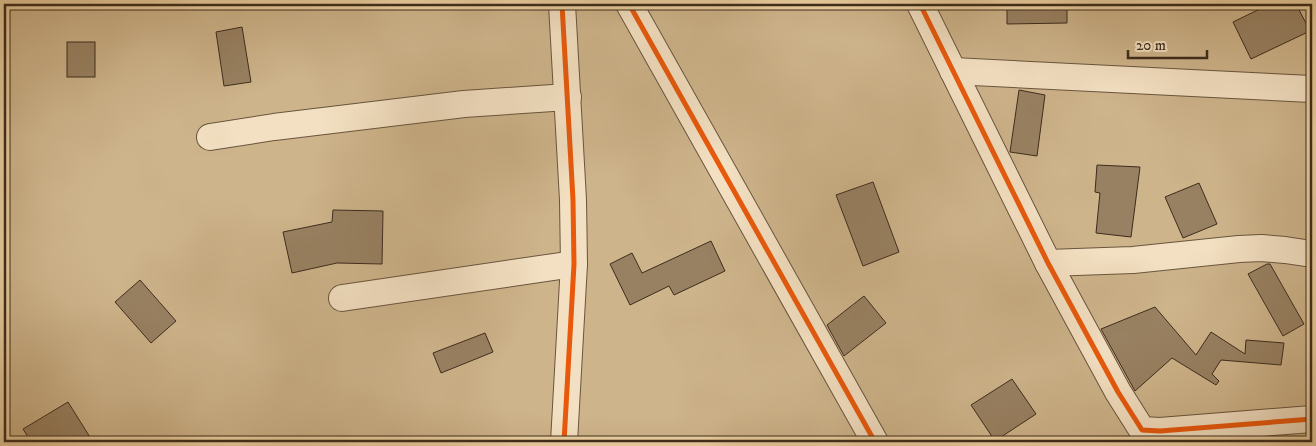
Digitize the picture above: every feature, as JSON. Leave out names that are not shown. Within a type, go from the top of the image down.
[{"type":"street","points":[[558,439],[574,264],[573,200],[562,4]]},
{"type":"street","points":[[629,4],[875,442]]},
{"type":"street","points":[[920,4],[1048,263],[1118,392],[1147,436],[1160,431],[1312,419]]},
{"type":"street","points":[[953,71],[1312,89]]},
{"type":"street","points":[[210,137],[274,127],[464,104],[568,97]]},
{"type":"street","points":[[1048,263],[1133,260],[1246,248],[1285,250],[1312,254]]},
{"type":"street","points":[[342,298],[574,264]]},
{"type":"shaded area","points":[[4,4],[1312,4],[1312,442],[4,442]]},
{"type":"building","points":[[1007,4],[1067,4],[1067,23],[1007,24]]},
{"type":"building","points":[[1270,4],[1296,4],[1310,31],[1251,59],[1233,22]]},
{"type":"building","points":[[242,27],[251,82],[224,86],[216,32]]},
{"type":"building","points":[[67,42],[95,42],[95,77],[67,77]]},
{"type":"building","points":[[1019,90],[1045,95],[1037,156],[1010,152]]},
{"type":"building","points":[[1097,165],[1140,167],[1131,237],[1096,233],[1100,193],[1095,192]]},
{"type":"building","points":[[873,182],[899,252],[863,266],[836,195]]},
{"type":"building","points":[[1199,183],[1217,224],[1183,238],[1165,197]]},
{"type":"building","points":[[333,210],[383,211],[382,264],[337,263],[292,273],[283,232],[332,222]]},
{"type":"building","points":[[711,241],[725,271],[674,295],[669,286],[630,305],[610,264],[632,253],[642,273]]},
{"type":"building","points":[[1270,264],[1304,324],[1283,336],[1248,274]]},
{"type":"building","points":[[140,280],[176,321],[151,343],[115,302]]},
{"type":"building","points":[[864,296],[886,323],[844,356],[827,325]]},
{"type":"building","points":[[1155,307],[1196,355],[1211,332],[1245,354],[1246,340],[1284,343],[1281,365],[1221,360],[1212,374],[1219,381],[1216,385],[1172,358],[1135,391],[1101,329]]},
{"type":"building","points":[[485,333],[493,352],[441,373],[433,353]]},
{"type":"building","points":[[1012,379],[1036,414],[995,441],[971,405]]},
{"type":"building","points":[[68,402],[93,442],[31,442],[23,429]]},
{"type":"cycle path","points":[[562,4],[573,200],[574,264],[564,442]]},
{"type":"cycle path","points":[[629,4],[875,442]]},
{"type":"cycle path","points":[[920,4],[1048,263],[1118,392],[1142,430],[1160,431],[1312,419]]}]
